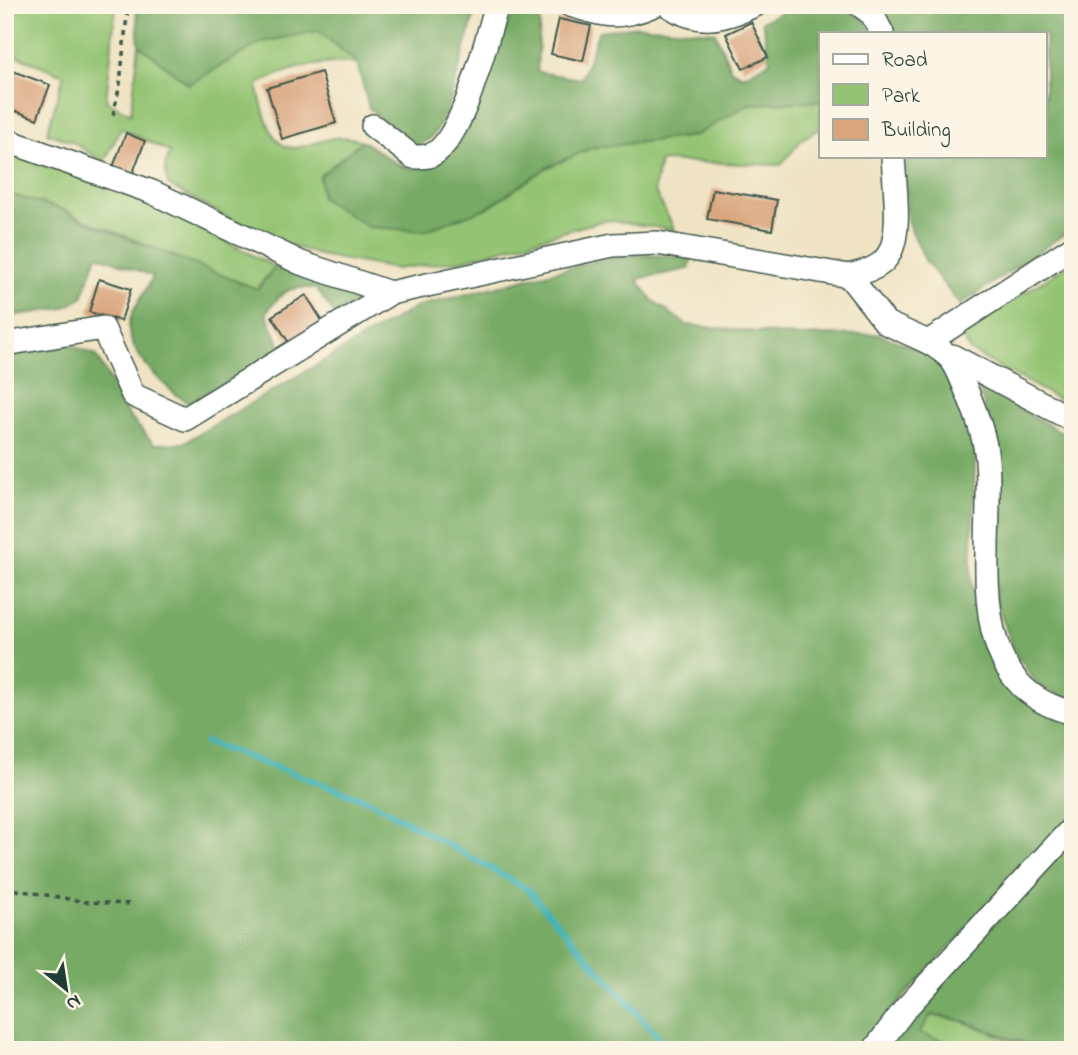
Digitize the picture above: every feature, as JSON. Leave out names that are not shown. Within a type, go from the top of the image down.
[{"type":"lane","points":[[373,126],[412,157],[430,156],[447,140],[459,122],[497,5]]},
{"type":"lane","points":[[570,5],[606,17],[631,15],[654,5]]},
{"type":"lane","points":[[668,5],[685,17],[708,19],[733,14],[755,5]]},
{"type":"lane","points":[[860,5],[872,14],[881,32]]},
{"type":"lane","points":[[5,140],[152,192],[301,262],[390,293]]},
{"type":"lane","points":[[5,344],[103,328],[133,395],[185,419],[390,293],[613,245],[657,243],[849,276],[871,270],[887,258],[896,239],[893,158]]},
{"type":"lane","points":[[928,342],[1073,247]]},
{"type":"lane","points":[[849,276],[886,323],[928,342],[1073,420]]},
{"type":"lane","points":[[952,356],[981,426],[987,460],[985,584],[989,616],[1002,659],[1019,684],[1051,708],[1073,713]]},
{"type":"lane","points":[[874,1050],[905,1009],[1073,827]]},
{"type":"path","points":[[113,115],[121,85],[128,5]]},
{"type":"path","points":[[5,888],[87,902],[132,904]]},
{"type":"green space","points":[[5,5],[116,5],[106,101],[131,114],[139,45],[189,84],[262,42],[319,30],[357,63],[305,66],[281,73],[257,85],[266,119],[276,138],[286,147],[298,148],[343,137],[362,141],[320,176],[487,208],[546,168],[591,148],[694,136],[749,104],[819,101],[819,129],[802,139],[781,165],[660,161],[654,190],[675,230],[605,220],[463,260],[396,269],[319,255],[259,235],[168,185],[165,167],[170,152],[121,128],[104,162],[71,141],[47,133],[64,75],[5,51]]},
{"type":"green space","points":[[136,5],[477,5],[445,118],[431,138],[414,147],[369,108],[357,63],[319,31],[262,42],[189,84],[139,45]]},
{"type":"green space","points":[[838,5],[863,19],[872,32],[819,32],[819,101],[749,104],[694,136],[591,148],[546,168],[487,208],[424,231],[369,227],[321,198],[320,176],[362,141],[403,167],[409,168],[432,165],[451,152],[466,131],[478,106],[507,26],[517,7],[528,8],[540,20],[537,72],[581,79],[599,31],[637,26],[715,32],[731,70],[743,76],[770,61],[762,21],[797,6]]},
{"type":"green space","points":[[877,5],[1073,5],[1073,228],[960,305],[925,260],[907,220],[906,158],[1046,158],[1046,32],[894,32]]},
{"type":"green space","points":[[5,151],[150,202],[275,267],[257,289],[101,226],[5,193]]},
{"type":"green space","points":[[5,193],[62,209],[87,222],[257,289],[275,267],[366,296],[335,315],[316,289],[299,288],[287,291],[266,313],[283,352],[188,403],[150,370],[130,337],[132,314],[153,276],[97,255],[82,298],[64,308],[5,317]]},
{"type":"green space","points":[[635,255],[692,256],[689,269],[637,279],[652,300],[687,325],[796,336],[878,334],[936,356],[957,393],[975,455],[971,577],[982,643],[1010,686],[1073,719],[1073,814],[900,1001],[860,1050],[5,1050],[5,353],[67,344],[96,355],[128,415],[154,444],[183,443],[416,307],[596,261]]},
{"type":"green space","points":[[1071,263],[1073,401],[1064,402],[970,351],[964,339],[967,330]]},
{"type":"green space","points":[[979,387],[1073,438],[1073,701],[1038,686],[1015,652],[995,600],[1001,466]]},
{"type":"green space","points":[[1073,839],[1073,1045],[1032,1045],[964,1021],[931,1015],[919,1033],[972,1050],[887,1050],[944,978]]},
{"type":"green space","points":[[931,1015],[962,1021],[1036,1050],[951,1050],[918,1033]]},
{"type":"building","points":[[559,19],[591,26],[583,61],[551,54]]},
{"type":"building","points":[[751,22],[768,57],[743,69],[726,34]]},
{"type":"building","points":[[5,68],[50,85],[37,119],[5,107]]},
{"type":"building","points":[[321,72],[336,123],[282,139],[267,88]]},
{"type":"building","points":[[126,133],[145,141],[132,175],[113,167]]},
{"type":"building","points":[[713,189],[777,200],[772,230],[707,219]]},
{"type":"building","points":[[99,279],[131,289],[121,321],[89,312]]},
{"type":"building","points":[[306,295],[323,322],[289,343],[272,316]]},
{"type":"waterway","points":[[205,742],[370,801],[527,889],[670,1050]]},
{"type":"waterway","points":[[922,1050],[945,1050]]}]
